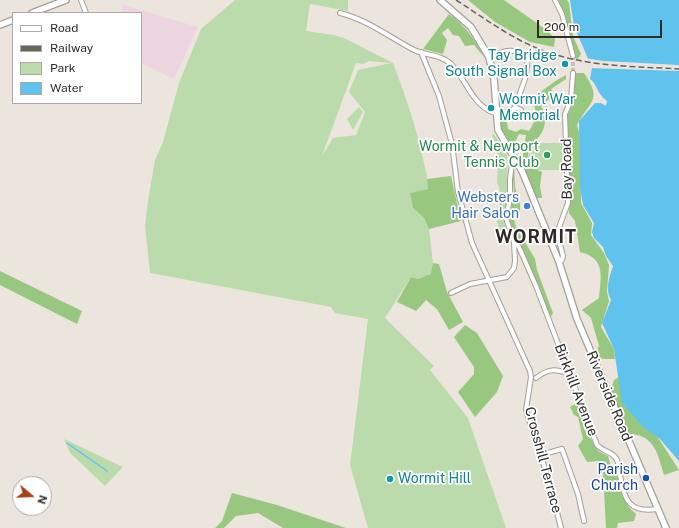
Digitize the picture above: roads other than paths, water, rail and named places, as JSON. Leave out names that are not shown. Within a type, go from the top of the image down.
[{"type":"main road","points":[[35,12],[66,0]]},
{"type":"main road","name":"Riverside Road","points":[[440,0],[470,27],[489,57],[494,79],[495,113],[498,130],[522,171],[558,262],[577,319],[666,528]]},
{"type":"main road","points":[[0,25],[12,20]]},
{"type":"street","points":[[81,0],[86,12]]},
{"type":"street","points":[[555,0],[562,14],[573,56]]},
{"type":"street","points":[[340,13],[362,20],[421,52],[441,57],[458,72],[465,86],[483,107],[495,113]]},
{"type":"street","points":[[489,57],[504,51],[514,50],[522,53],[528,58],[525,79],[515,107]]},
{"type":"street","name":"Crosshill Terrace","points":[[421,52],[439,96],[449,130],[458,192],[472,243],[530,370],[531,377],[526,410],[550,484],[561,528]]},
{"type":"street","name":"Bay Road","points":[[558,262],[562,260],[563,256],[557,230],[568,203],[565,114],[571,100],[573,73]]},
{"type":"street","points":[[451,293],[470,284],[501,279],[510,274],[515,262],[514,242],[506,218],[510,199],[510,179],[514,159]]},
{"type":"street","name":"Birkhill Avenue","points":[[514,242],[518,245],[536,286],[571,374],[597,446],[612,453],[618,461],[622,484],[632,506],[643,511],[657,509]]},
{"type":"street","points":[[536,378],[543,372],[550,370],[571,374]]},
{"type":"street","points":[[540,455],[562,449],[578,494],[584,520]]},
{"type":"water","points":[[570,0],[679,0],[679,461],[659,438],[644,428],[622,403],[614,349],[602,323],[611,300],[608,288],[613,266],[606,256],[603,247],[594,238],[592,232],[594,223],[583,205],[580,188],[579,121],[595,103],[601,103],[606,106],[607,101],[590,79],[592,68],[574,26]]},
{"type":"waterway","points":[[67,443],[107,471]]},
{"type":"tunnel","points":[[573,56],[573,73]]},
{"type":"railway","points":[[456,0],[512,36],[550,53],[586,62],[623,66],[679,69]]},
{"type":"place","name":"Tay Bridge South Signal Box","points":[[565,64]]},
{"type":"place","name":"Wormit War Memorial","points":[[491,108]]},
{"type":"place","name":"Wormit & Newport Tennis Club","points":[[547,155]]},
{"type":"place","name":"Websters Hair Salon","points":[[527,206]]},
{"type":"place","name":"Parish Church","points":[[646,478]]},
{"type":"place","name":"Wormit Hill","points":[[390,479]]},
{"type":"district","name":"WORMIT","points":[[536,237]]}]
